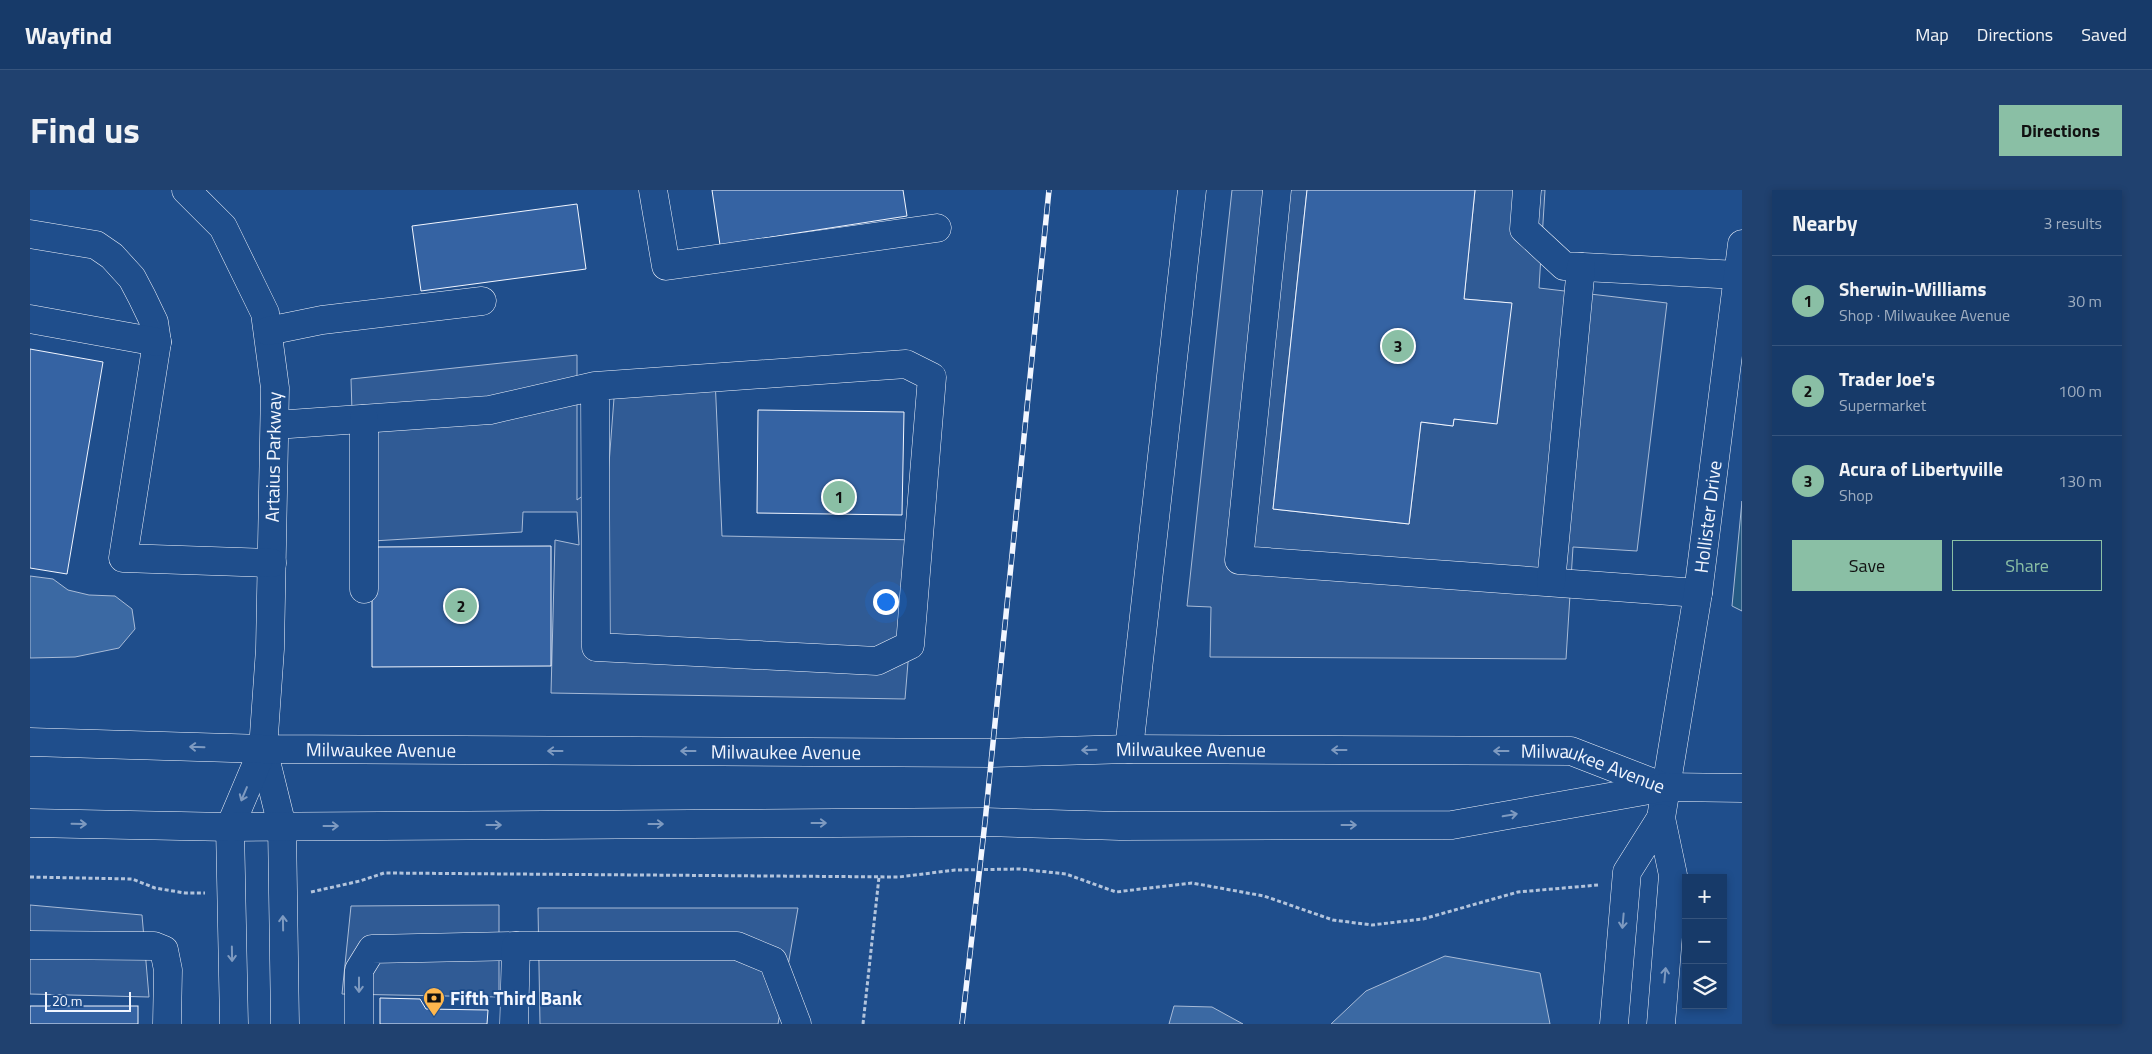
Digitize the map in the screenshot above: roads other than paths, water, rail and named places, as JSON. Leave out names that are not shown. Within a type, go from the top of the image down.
[{"type":"main road","name":"Artaius Parkway","points":[[186,190],[223,227],[265,313],[268,331],[275,388],[270,649],[263,750]]},
{"type":"main road","points":[[653,190],[666,266],[937,228]]},
{"type":"main road","points":[[1129,749],[1192,190]]},
{"type":"main road","points":[[1277,190],[1239,560],[1698,593]]},
{"type":"main road","points":[[1527,190],[1524,229],[1564,266],[1738,275]]},
{"type":"main road","points":[[30,234],[96,245],[112,256],[132,278],[154,322],[157,342],[123,558],[272,563]]},
{"type":"main road","name":"Hollister Drive","points":[[1661,818],[1698,593],[1742,244]]},
{"type":"main road","points":[[1551,582],[1581,267]]},
{"type":"main road","points":[[268,331],[322,320],[482,301]]},
{"type":"main road","points":[[30,319],[157,342]]},
{"type":"main road","points":[[274,425],[490,410],[595,386],[906,364],[932,377],[910,646],[877,661],[596,647],[595,386]]},
{"type":"main road","points":[[364,419],[364,588]]},
{"type":"main road","name":"Milwaukee Avenue","points":[[30,742],[263,750],[992,753],[1129,749],[1570,751],[1666,787]]},
{"type":"main road","points":[[263,750],[282,826],[285,1024]]},
{"type":"main road","points":[[234,1024],[230,827],[263,750]]},
{"type":"main road","points":[[1666,787],[1742,788]]},
{"type":"main road","name":"Milwaukee Avenue","points":[[30,823],[230,827],[985,822],[1120,826],[1452,825],[1666,787]]},
{"type":"main road","points":[[1614,1024],[1627,872],[1661,818]]},
{"type":"main road","points":[[1661,818],[1673,875],[1661,1024]]},
{"type":"main road","points":[[30,945],[154,946],[164,950],[168,970],[162,1018]]},
{"type":"main road","points":[[514,1024],[516,946]]},
{"type":"main road","points":[[359,1024],[359,970],[372,949],[516,946],[737,946],[773,961],[797,1024]]},
{"type":"railway","points":[[962,1024],[985,822],[1049,190]]},
{"type":"place","name":"Acura of Libertyville","points":[[1398,346]]},
{"type":"place","name":"Sherwin-Williams","points":[[839,497]]},
{"type":"place","name":"Trader Joe's","points":[[461,606]]},
{"type":"place","name":"Fifth Third Bank","points":[[434,1017]]}]
